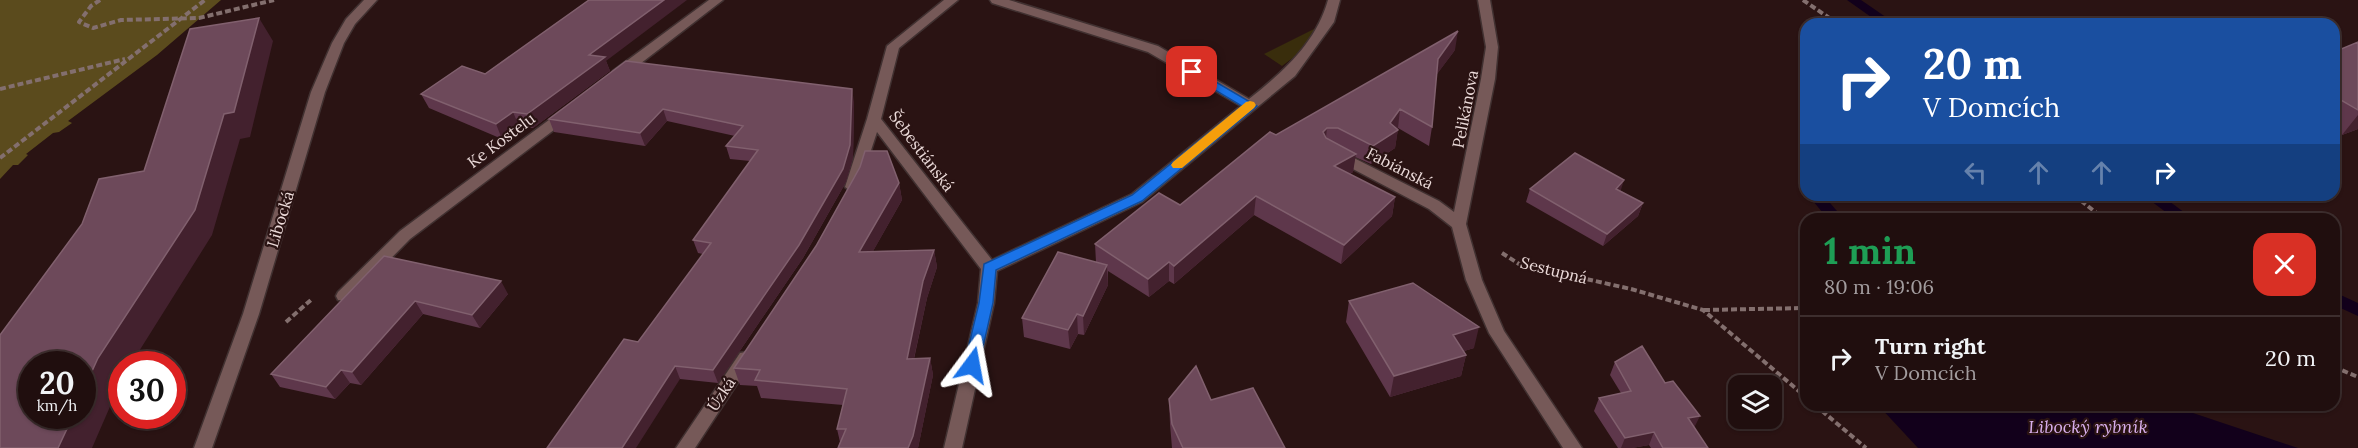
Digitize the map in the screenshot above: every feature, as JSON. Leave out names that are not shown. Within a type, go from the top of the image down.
[{"type":"street","name":"Libocká","points":[[203,448],[251,314],[318,92],[338,42],[350,22],[372,0]]},
{"type":"street","points":[[603,86],[717,0]]},
{"type":"street","name":"Šebestiánská","points":[[952,0],[893,46],[874,118],[989,268]]},
{"type":"street","points":[[996,0],[1153,49],[1251,106]]},
{"type":"street","points":[[953,448],[986,303],[989,268],[1137,198],[1290,73],[1328,22],[1334,0]]},
{"type":"street","name":"Pelikánova","points":[[1459,224],[1488,79],[1492,47],[1484,0]]},
{"type":"street","name":"Ke Kostelu","points":[[344,296],[405,235],[575,107]]},
{"type":"street","points":[[844,202],[855,183],[874,118]]},
{"type":"street","name":"Fabiánská","points":[[1330,152],[1434,205],[1459,224]]},
{"type":"street","points":[[1459,224],[1474,280],[1497,333],[1573,448]]},
{"type":"street","name":"Úzká","points":[[685,448],[758,340]]},
{"type":"path","points":[[100,0],[91,6],[79,22],[93,28],[121,20],[209,16],[274,0]]},
{"type":"path","points":[[0,158],[205,0]]},
{"type":"path","points":[[1803,0],[1829,18]]},
{"type":"path","points":[[0,89],[129,58]]},
{"type":"path","points":[[2081,201],[2096,213]]},
{"type":"path","name":"Sestupná","points":[[1459,224],[1519,264],[1631,289],[1703,310],[1800,392]]},
{"type":"path","points":[[1703,310],[1800,308]]},
{"type":"path","points":[[2340,370],[2358,377]]},
{"type":"path","points":[[1822,411],[1866,448]]},
{"type":"shaded area","points":[[0,0],[221,0],[157,55],[68,121],[72,123],[59,132],[53,133],[26,154],[28,155],[18,165],[13,165],[0,179]]},
{"type":"shaded area","points":[[1318,29],[1294,57],[1282,66],[1264,54]]},
{"type":"water","name":"Libocký rybník","points":[[1884,411],[2187,411],[2298,448],[1918,448]]},
{"type":"building","points":[[589,0],[664,0],[589,55],[605,57],[527,114],[513,112],[496,124],[421,94],[462,66],[485,74]]},
{"type":"building","points":[[259,18],[234,112],[224,114],[195,210],[96,362],[96,351],[18,351],[18,429],[67,429],[58,448],[0,448],[0,335],[82,224],[99,179],[144,171],[190,29]]},
{"type":"building","points":[[1458,31],[1438,59],[1432,127],[1400,109],[1390,123],[1398,130],[1373,146],[1338,128],[1327,128],[1323,132],[1326,138],[1356,154],[1334,166],[1395,197],[1344,245],[1256,196],[1174,266],[1169,262],[1148,279],[1095,244],[1159,193],[1180,205],[1270,132],[1276,135]]},
{"type":"building","points":[[2358,42],[2358,110],[2340,100],[2340,50]]},
{"type":"building","points":[[626,61],[852,89],[850,145],[843,169],[799,245],[713,370],[675,366],[622,448],[547,448],[624,339],[638,342],[711,243],[693,240],[758,150],[726,146],[743,126],[663,109],[640,133],[549,119]]},
{"type":"building","points":[[865,151],[887,151],[899,183],[859,252],[934,250],[923,281],[907,359],[930,358],[913,436],[908,448],[838,448],[846,429],[837,429],[847,389],[755,380],[760,370],[734,368],[816,246],[860,167]]},
{"type":"building","points":[[1575,153],[1624,180],[1616,189],[1643,203],[1607,234],[1530,189]]},
{"type":"building","points":[[1058,252],[1107,265],[1083,316],[1077,314],[1068,330],[1022,318]]},
{"type":"building","points":[[384,256],[501,281],[472,315],[415,301],[352,372],[341,370],[326,387],[271,374]]},
{"type":"building","points":[[1413,283],[1479,327],[1453,335],[1466,355],[1394,376],[1349,301]]},
{"type":"building","points":[[1642,346],[1665,383],[1673,381],[1700,416],[1688,418],[1708,448],[1663,448],[1654,432],[1625,438],[1599,398],[1631,391],[1615,362]]},
{"type":"building","points":[[1196,366],[1211,400],[1253,388],[1285,448],[1183,448],[1172,424],[1169,399]]},
{"type":"waterway","points":[[1853,0],[1881,18]]},
{"type":"waterway","points":[[1820,201],[1832,213]]},
{"type":"waterway","points":[[2159,201],[2177,213]]},
{"type":"waterway","points":[[2340,301],[2358,310]]},
{"type":"slow traffic","points":[[1177,165],[1250,105]]},
{"type":"route","points":[[972,365],[986,303],[989,268],[1137,198],[1251,106],[1192,72]]}]
